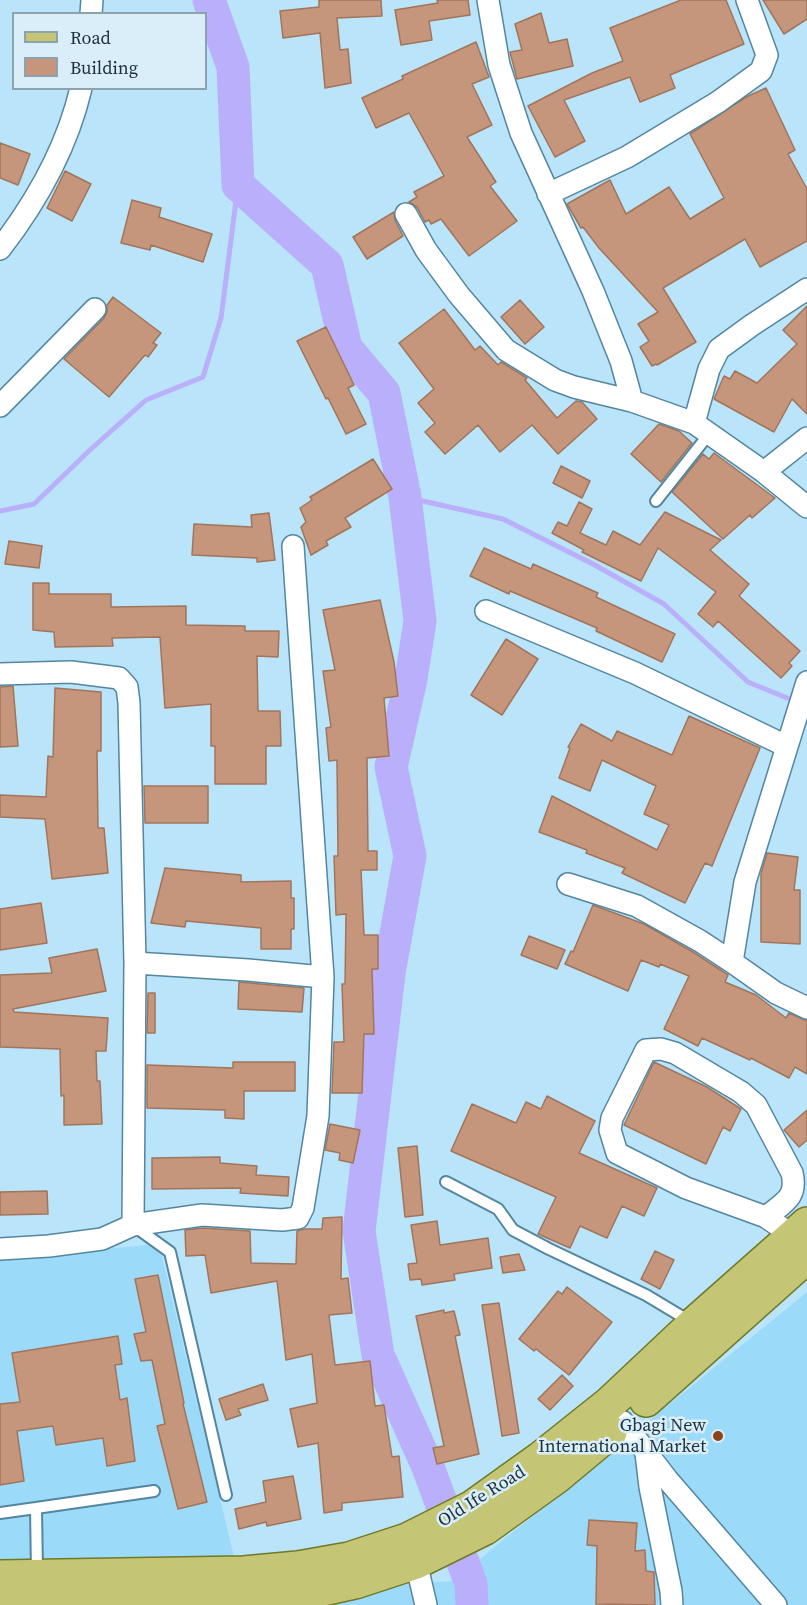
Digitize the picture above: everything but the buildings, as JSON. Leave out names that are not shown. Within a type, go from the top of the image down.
[{"type":"main road","name":"Old Ife Road","points":[[0,1601],[85,1602],[299,1581],[355,1582],[416,1562],[609,1404],[793,1233]]},
{"type":"main road","name":"Old Ife Road","points":[[0,1577],[244,1573],[299,1581],[349,1558],[406,1540],[459,1528],[556,1477],[622,1422],[793,1233]]},
{"type":"street","points":[[488,0],[499,65],[521,133],[548,194],[566,226],[593,291],[621,361],[632,401]]},
{"type":"street","points":[[548,194],[627,157],[718,102],[761,71],[767,55],[747,0]]},
{"type":"street","points":[[0,249],[32,205],[56,162],[80,90]]},
{"type":"street","points":[[406,214],[426,249],[453,286],[506,350],[555,380],[632,401],[702,428],[765,472],[807,507]]},
{"type":"street","points":[[702,428],[709,369],[719,349],[807,289]]},
{"type":"street","points":[[0,406],[95,309]]},
{"type":"street","points":[[765,472],[807,438]]},
{"type":"street","points":[[0,1249],[102,1239],[133,1225],[202,1215],[282,1220],[298,1218],[303,1208],[318,1116],[323,977],[293,546]]},
{"type":"street","points":[[486,611],[635,673],[786,746]]},
{"type":"street","points":[[0,674],[71,672],[119,678],[127,687],[135,963],[133,1225]]},
{"type":"street","points":[[732,962],[745,882],[807,682]]},
{"type":"street","points":[[568,884],[637,906],[700,941],[776,993],[807,1008]]},
{"type":"street","points":[[135,963],[248,969],[323,977]]},
{"type":"street","points":[[661,1049],[675,1053],[741,1092],[756,1105],[792,1173],[794,1182],[791,1197],[793,1233],[686,1188],[617,1153],[610,1130],[612,1118],[646,1050],[661,1049]]},
{"type":"street","points":[[622,1422],[776,1605]]},
{"type":"street","points":[[646,1453],[672,1605]]},
{"type":"street","points":[[416,1562],[426,1605]]},
{"type":"lane","points":[[656,501],[702,428]]},
{"type":"lane","points":[[446,1182],[498,1209],[513,1230],[646,1295],[694,1324]]},
{"type":"lane","points":[[133,1225],[170,1252],[226,1495]]},
{"type":"lane","points":[[0,1514],[154,1491]]},
{"type":"lane","points":[[36,1508],[37,1577]]},
{"type":"shaded area","points":[[159,1244],[236,1565],[0,1569],[0,1259]]},
{"type":"shaded area","name":"Gbagi New International Market","points":[[807,1292],[807,1605],[106,1605],[453,1581]]},
{"type":"waterway","points":[[209,0],[233,67],[238,185],[327,265],[346,348],[384,393],[405,497],[420,621],[411,679],[391,767],[410,856],[389,973],[359,1231],[378,1355],[428,1467],[471,1584],[472,1605]]},
{"type":"waterway","points":[[0,511],[34,504],[146,400],[203,377],[221,318],[238,185]]},
{"type":"waterway","points":[[405,497],[503,519],[593,564],[664,604],[748,682],[797,702]]},
{"type":"place","name":"Gbagi New International Market","points":[[718,1436]]}]
